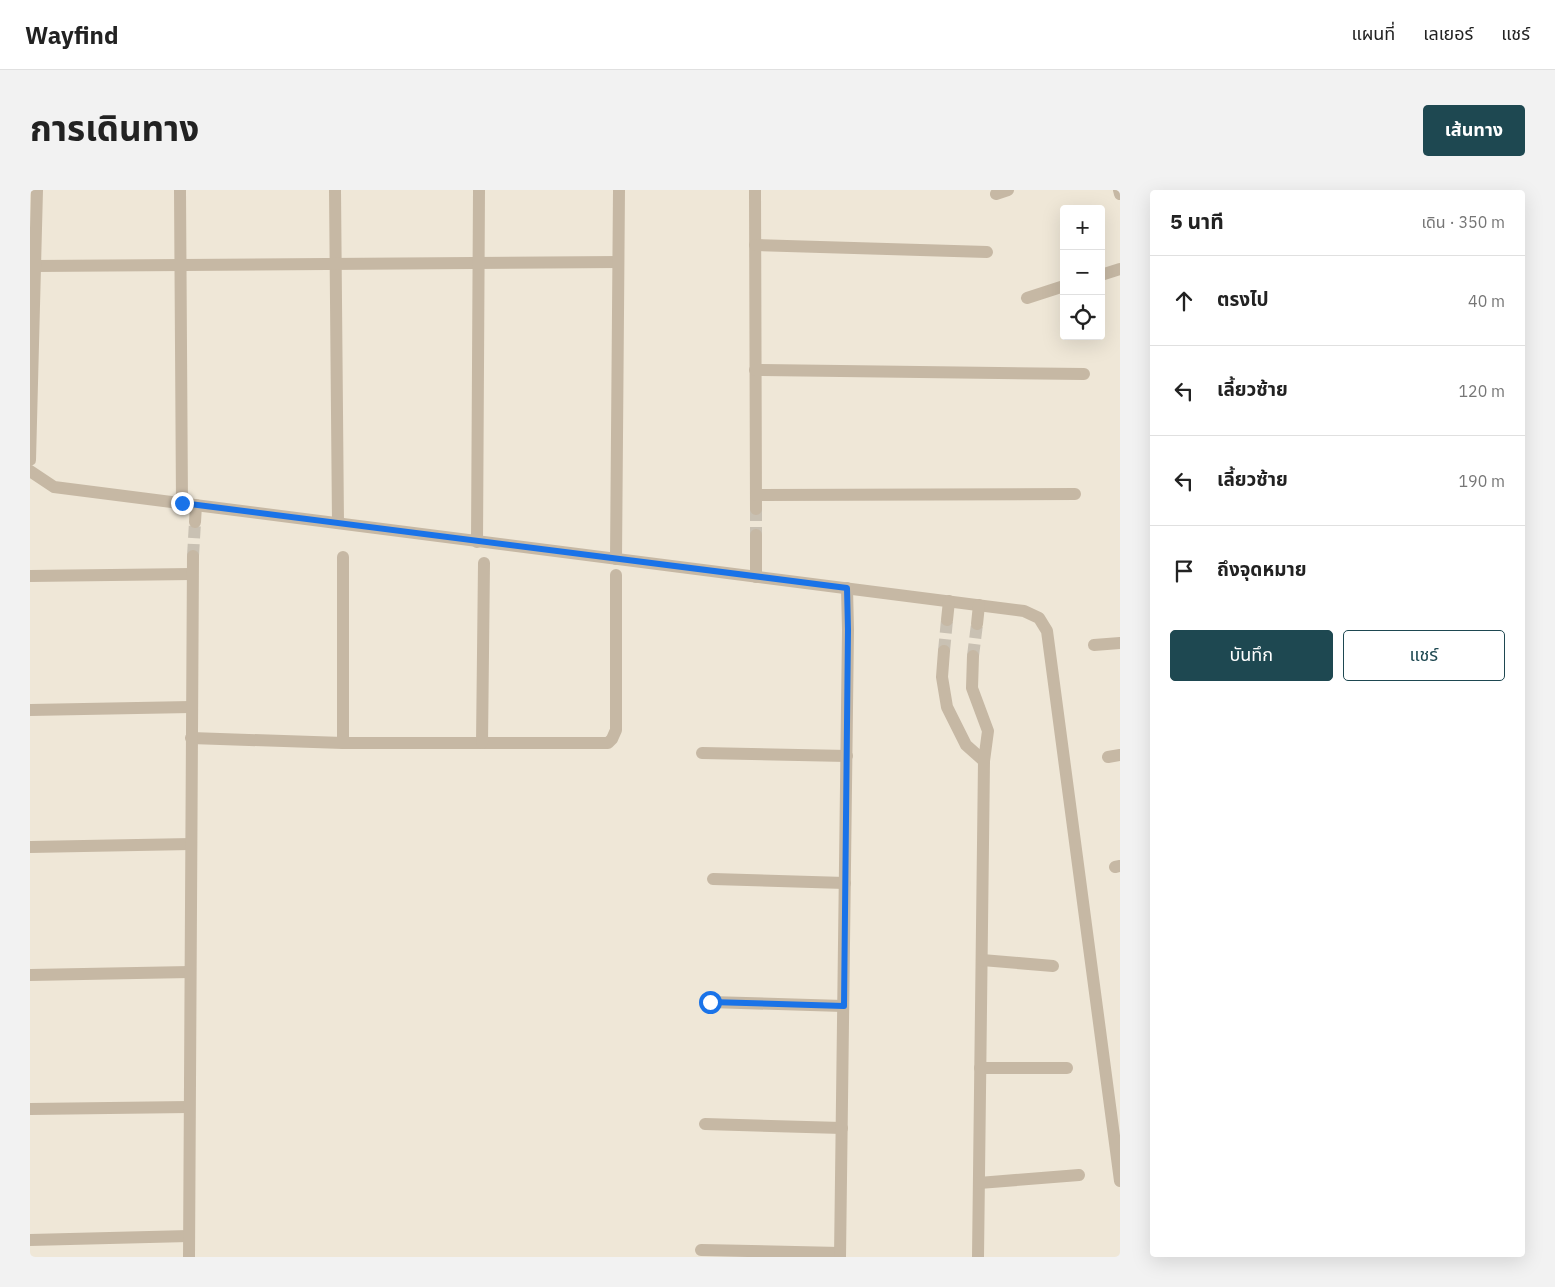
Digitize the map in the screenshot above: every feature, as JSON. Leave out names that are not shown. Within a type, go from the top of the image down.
[{"type":"street","points":[[30,460],[37,190]]},
{"type":"street","points":[[180,190],[182,503]]},
{"type":"street","points":[[335,190],[338,523]]},
{"type":"street","points":[[477,542],[479,190]]},
{"type":"street","points":[[616,558],[619,190]]},
{"type":"street","points":[[755,190],[756,509]]},
{"type":"street","points":[[1119,190],[1120,194]]},
{"type":"street","points":[[755,245],[987,252]]},
{"type":"street","points":[[35,266],[618,262]]},
{"type":"street","points":[[1105,273],[1120,269]]},
{"type":"street","points":[[1027,298],[1060,287]]},
{"type":"street","points":[[755,370],[1084,374]]},
{"type":"street","points":[[30,471],[54,487],[949,601],[1024,611],[1039,618],[1047,631],[1120,1181]]},
{"type":"street","points":[[756,495],[1075,494]]},
{"type":"street","points":[[195,522],[196,505]]},
{"type":"street","points":[[756,535],[756,577]]},
{"type":"street","points":[[189,1257],[193,556]]},
{"type":"street","points":[[343,557],[343,743]]},
{"type":"street","points":[[482,743],[484,563]]},
{"type":"street","points":[[30,576],[192,574]]},
{"type":"street","points":[[191,738],[343,743],[608,743],[616,730],[616,575]]},
{"type":"street","points":[[701,1250],[840,1255],[847,756],[847,588]]},
{"type":"street","points":[[947,620],[949,601]]},
{"type":"street","points":[[977,624],[979,605]]},
{"type":"street","points":[[1094,645],[1120,643]]},
{"type":"street","points":[[944,650],[942,677],[947,707],[966,745],[984,761]]},
{"type":"street","points":[[973,656],[972,688],[988,731],[984,761],[978,1257]]},
{"type":"street","points":[[30,710],[191,706]]},
{"type":"street","points":[[702,753],[847,756]]},
{"type":"street","points":[[30,847],[191,844]]},
{"type":"street","points":[[713,879],[845,883]]},
{"type":"street","points":[[982,960],[1053,966]]},
{"type":"street","points":[[30,975],[190,972]]},
{"type":"street","points":[[710,1002],[844,1006]]},
{"type":"street","points":[[980,1068],[1067,1068]]},
{"type":"street","points":[[30,1110],[190,1106]]},
{"type":"street","points":[[705,1124],[842,1128]]},
{"type":"street","points":[[979,1183],[1079,1175]]},
{"type":"street","points":[[30,1240],[189,1236]]},
{"type":"tunnel","points":[[756,509],[756,535]]},
{"type":"tunnel","points":[[193,556],[195,522]]},
{"type":"tunnel","points":[[944,651],[947,620]]},
{"type":"tunnel","points":[[973,656],[977,624]]},
{"type":"route","points":[[182,503],[847,588],[844,1006],[710,1002]]}]
